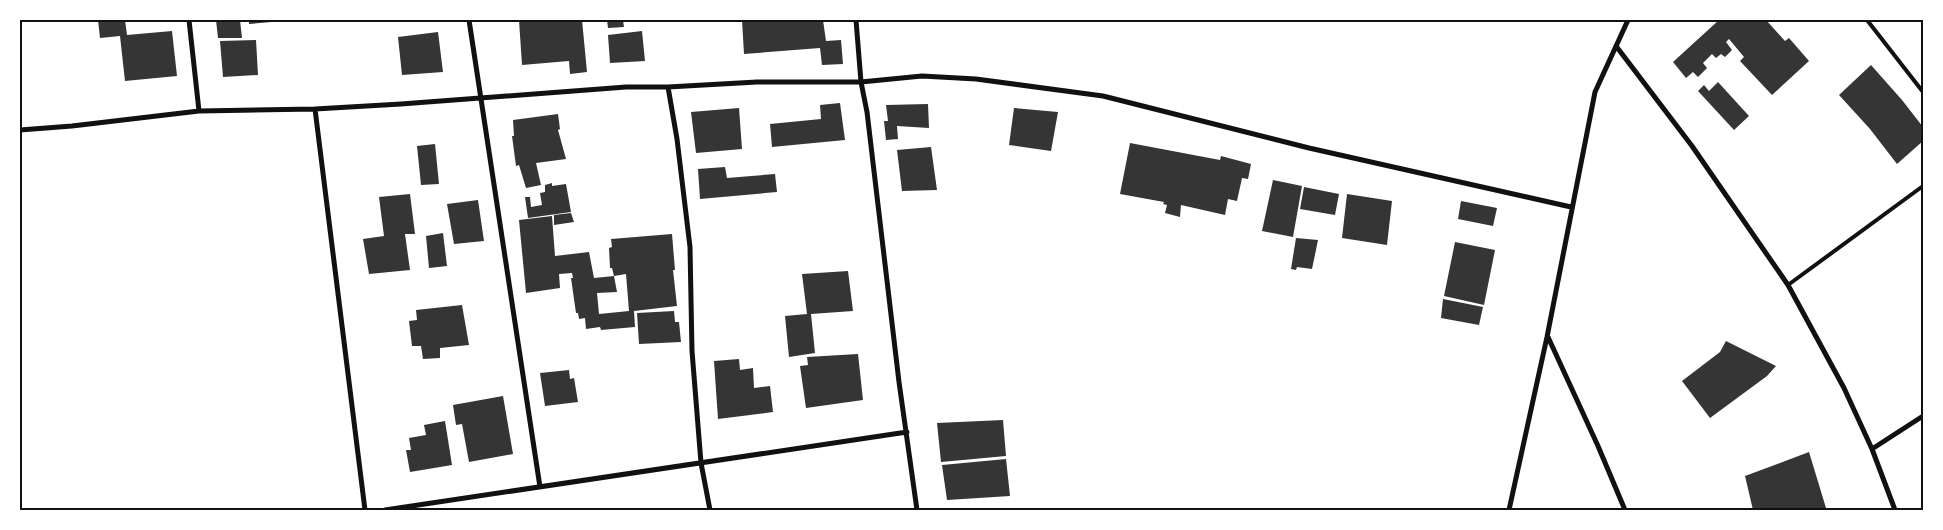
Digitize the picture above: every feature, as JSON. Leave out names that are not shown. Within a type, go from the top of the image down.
[{"type":"street","points":[[189,20],[199,111]]},
{"type":"street","points":[[470,20],[480,99],[540,487]]},
{"type":"street","points":[[856,20],[861,82],[867,112],[898,372],[917,510]]},
{"type":"street","points":[[1509,510],[1548,337],[1595,92],[1628,20]]},
{"type":"street","points":[[1616,46],[1692,146],[1788,285],[1844,388],[1872,449],[1895,510]]},
{"type":"street","points":[[20,130],[72,126],[199,111],[315,109],[480,99],[626,87],[668,87],[757,82],[861,82],[922,76],[976,79],[1103,96],[1300,145],[1572,207]]},
{"type":"street","points":[[668,87],[677,139],[690,247],[692,351],[701,463],[710,510]]},
{"type":"street","points":[[315,109],[365,510]]},
{"type":"street","points":[[1548,337],[1625,510]]},
{"type":"street","points":[[1872,449],[1923,416]]},
{"type":"street","points":[[385,510],[907,432]]},
{"type":"lane","points":[[1866,20],[1923,92]]},
{"type":"lane","points":[[1788,285],[1923,186]]},
{"type":"building","points":[[98,20],[125,20],[127,35],[172,31],[177,76],[125,81],[120,36],[100,38]]},
{"type":"building","points":[[216,20],[240,20],[242,38],[218,38]]},
{"type":"building","points":[[249,20],[283,20],[283,21],[249,24]]},
{"type":"building","points":[[519,20],[582,20],[587,72],[570,74],[569,61],[522,65]]},
{"type":"building","points":[[607,20],[623,20],[624,27],[608,28]]},
{"type":"building","points":[[742,20],[823,20],[826,41],[841,40],[843,64],[822,65],[820,48],[744,54]]},
{"type":"building","points":[[1719,20],[1766,20],[1785,41],[1789,38],[1809,61],[1772,95],[1740,61],[1744,57],[1729,39],[1726,42],[1732,50],[1725,57],[1721,54],[1716,58],[1712,54],[1703,63],[1707,68],[1698,77],[1693,72],[1686,78],[1673,62]]},
{"type":"building","points":[[642,31],[645,61],[610,63],[608,35]]},
{"type":"building","points":[[438,32],[443,72],[402,75],[398,37]]},
{"type":"building","points":[[256,40],[258,75],[223,77],[220,41]]},
{"type":"building","points":[[1871,65],[1923,127],[1923,141],[1897,164],[1870,129],[1839,95]]},
{"type":"building","points":[[1718,82],[1749,116],[1734,130],[1698,91],[1704,85],[1709,91]]},
{"type":"building","points":[[840,103],[845,140],[772,147],[770,124],[821,119],[820,105]]},
{"type":"building","points":[[928,104],[929,128],[897,126],[898,139],[886,140],[884,121],[888,121],[886,105]]},
{"type":"building","points":[[739,108],[742,149],[696,153],[691,112]]},
{"type":"building","points":[[1014,108],[1058,112],[1051,151],[1009,145]]},
{"type":"building","points":[[558,114],[560,129],[558,130],[566,159],[536,163],[541,185],[526,188],[519,165],[516,166],[512,136],[514,136],[513,120]]},
{"type":"building","points":[[1130,143],[1220,160],[1221,156],[1251,164],[1248,179],[1242,178],[1237,201],[1228,199],[1225,215],[1181,205],[1180,217],[1165,213],[1167,205],[1163,204],[1164,202],[1120,194]]},
{"type":"building","points":[[435,144],[439,184],[421,185],[417,146]]},
{"type":"building","points":[[931,147],[937,190],[902,191],[897,150]]},
{"type":"building","points":[[725,167],[727,178],[775,174],[777,192],[700,199],[698,169]]},
{"type":"building","points":[[1273,180],[1302,186],[1293,237],[1262,231]]},
{"type":"building","points":[[552,183],[552,186],[566,184],[571,212],[528,218],[525,197],[530,197],[531,207],[542,205],[540,193],[545,192],[545,185]]},
{"type":"building","points":[[1304,187],[1339,194],[1335,215],[1300,209]]},
{"type":"building","points":[[410,194],[415,234],[405,234],[410,270],[369,274],[363,239],[384,236],[379,197]]},
{"type":"building","points":[[1347,194],[1392,201],[1387,245],[1342,238]]},
{"type":"building","points":[[478,200],[484,241],[454,244],[447,204]]},
{"type":"building","points":[[1461,201],[1497,208],[1493,226],[1458,219]]},
{"type":"building","points":[[571,213],[574,222],[554,225],[554,215]]},
{"type":"building","points":[[552,216],[555,256],[589,252],[594,278],[614,276],[612,268],[610,268],[609,248],[612,247],[611,239],[672,234],[677,306],[634,311],[635,327],[601,330],[600,327],[586,329],[585,318],[579,319],[578,313],[576,313],[572,273],[559,274],[560,288],[526,293],[519,220]],"holes":[[[626,274],[629,311],[599,314],[597,293],[617,292],[614,276]]]},
{"type":"building","points":[[443,233],[447,266],[429,268],[426,236]]},
{"type":"building","points":[[1296,238],[1318,240],[1312,269],[1297,267],[1296,270],[1291,269]]},
{"type":"building","points":[[1455,242],[1495,250],[1484,305],[1444,296]]},
{"type":"building","points":[[848,271],[853,311],[811,314],[815,353],[789,357],[785,316],[807,314],[802,274]]},
{"type":"building","points":[[1443,299],[1483,307],[1479,325],[1441,318]]},
{"type":"building","points":[[462,305],[469,345],[440,348],[440,358],[423,359],[421,346],[412,346],[409,321],[417,320],[416,310]]},
{"type":"building","points":[[674,311],[675,322],[679,322],[681,342],[639,344],[637,313]]},
{"type":"building","points":[[1726,341],[1776,366],[1767,376],[1710,418],[1682,381],[1720,352]]},
{"type":"building","points":[[858,354],[863,400],[806,408],[800,366],[808,365],[807,357]]},
{"type":"building","points":[[739,359],[740,370],[753,368],[754,388],[770,386],[773,412],[718,419],[714,361]]},
{"type":"building","points":[[569,370],[570,379],[574,378],[578,402],[545,406],[540,373]]},
{"type":"building","points":[[503,396],[513,454],[469,462],[462,424],[456,425],[453,405]]},
{"type":"building","points":[[1003,420],[1006,456],[941,462],[937,423]]},
{"type":"building","points":[[445,421],[452,465],[410,472],[406,450],[411,450],[409,438],[426,435],[424,425]]},
{"type":"building","points":[[1809,452],[1826,508],[1821,510],[1753,510],[1745,476]]},
{"type":"building","points":[[1006,459],[1010,496],[947,500],[942,465]]}]
